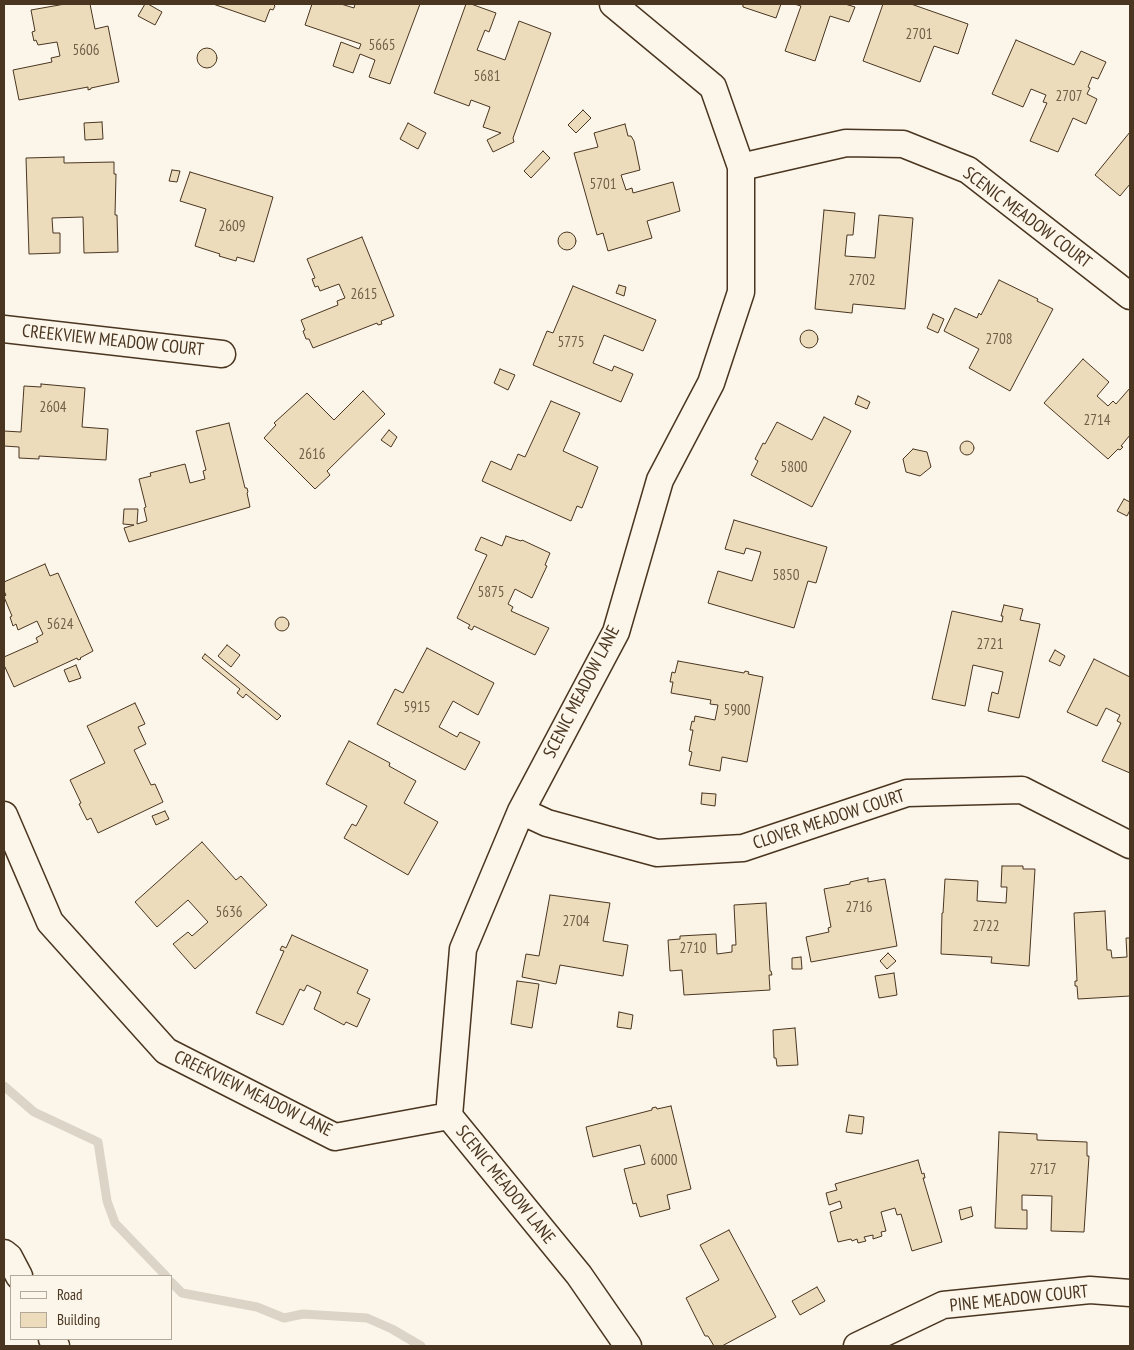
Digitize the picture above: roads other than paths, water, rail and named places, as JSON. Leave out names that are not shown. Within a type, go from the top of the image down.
[{"type":"street","name":"SCENIC MEADOW LANE","points":[[613,4],[713,87],[741,167],[741,292],[711,384],[660,480],[616,632],[521,811],[463,949],[449,1116],[580,1275],[628,1346]]},
{"type":"street","name":"SCENIC MEADOW COURT","points":[[741,167],[846,143],[903,144],[968,170],[1130,296]]},
{"type":"street","name":"CREEKVIEW MEADOW COURT","points":[[4,329],[222,354]]},
{"type":"street","name":"CLOVER MEADOW COURT","points":[[521,811],[547,823],[657,853],[743,848],[907,793],[1022,790],[1130,845]]},
{"type":"street","name":"CREEKVIEW MEADOW LANE","points":[[4,815],[50,922],[166,1052],[335,1137],[449,1116]]},
{"type":"street","points":[[4,1253],[18,1275]]},
{"type":"street","name":"PINE MEADOW COURT","points":[[857,1346],[943,1305],[1090,1290],[1130,1293]]},
{"type":"waterway","points":[[4,1086],[34,1112],[98,1142],[107,1201],[115,1223],[165,1275]]},
{"type":"waterway","points":[[172,1283],[182,1293],[257,1307],[284,1318],[303,1314],[367,1318],[392,1329],[421,1346]]}]
